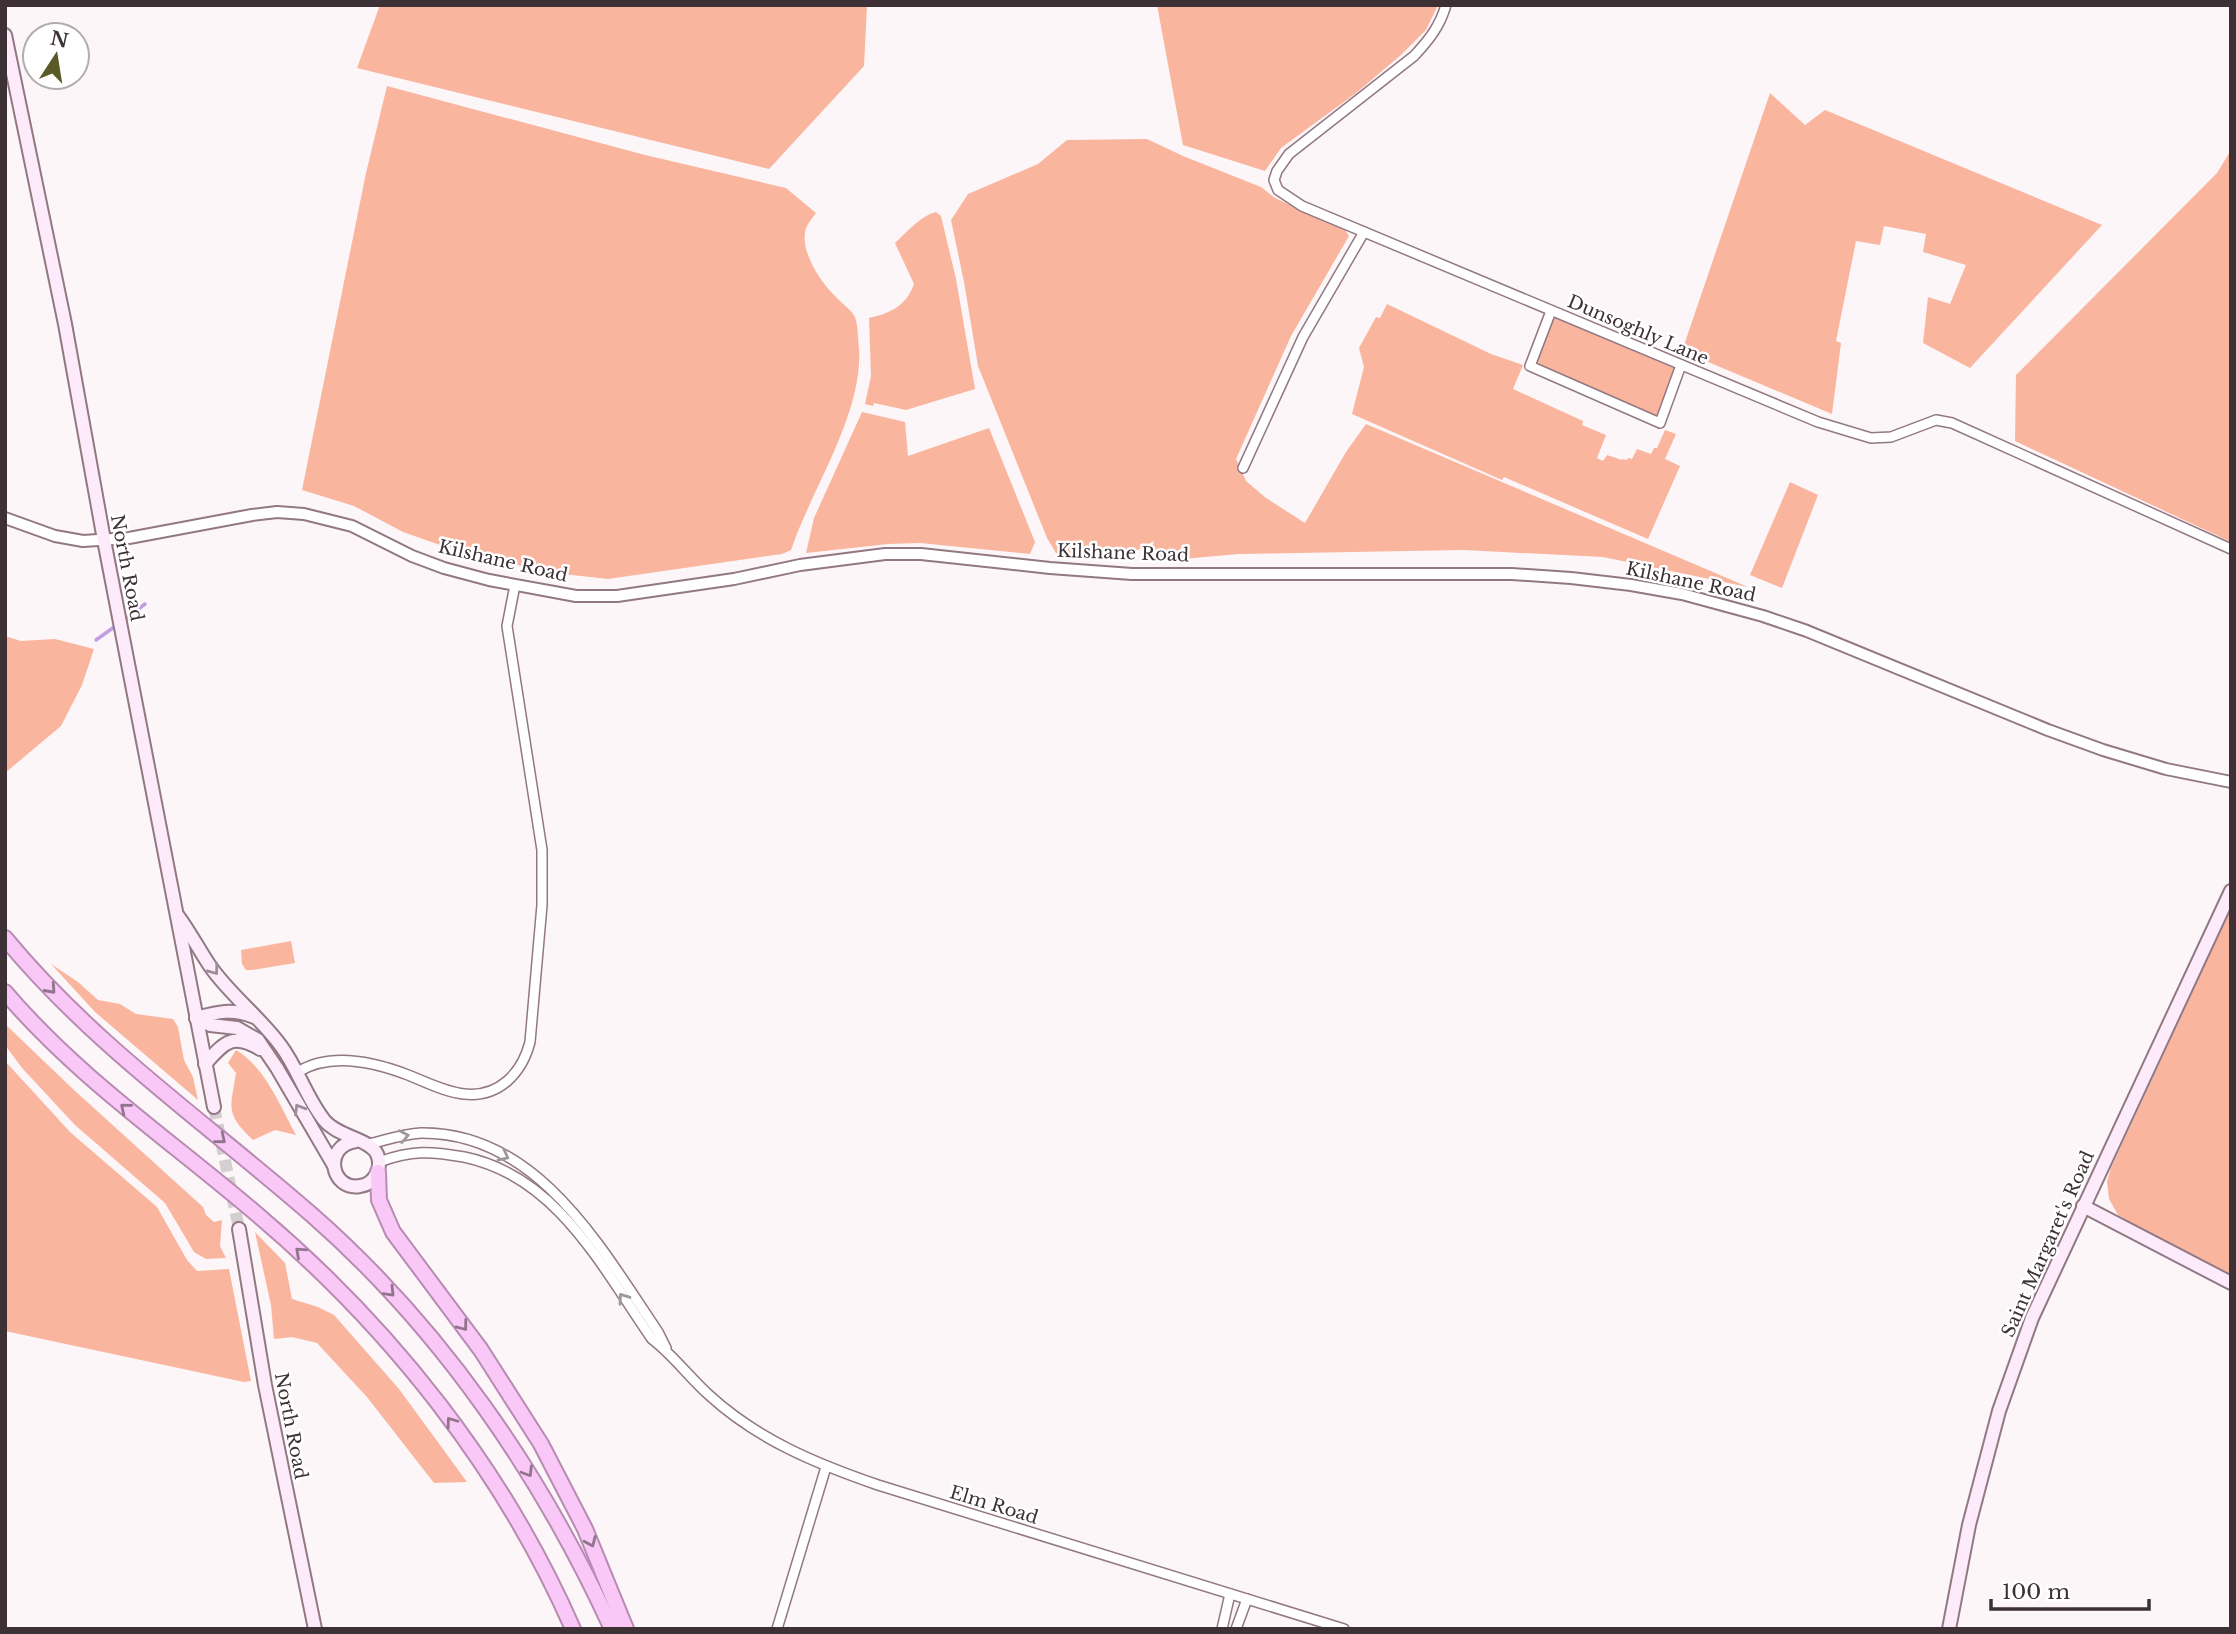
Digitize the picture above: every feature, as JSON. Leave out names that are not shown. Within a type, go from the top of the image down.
[{"type":"highway","points":[[5,938],[63,1003],[115,1053],[314,1217],[399,1301],[479,1399],[510,1444],[565,1531],[612,1629]]},
{"type":"highway","points":[[5,992],[55,1045],[109,1094],[258,1215],[307,1258],[376,1328],[418,1377],[502,1496],[541,1562],[573,1629]]},
{"type":"highway","points":[[379,1167],[379,1200],[393,1232],[481,1350],[541,1444],[585,1529],[626,1629]]},
{"type":"main road","name":"North Road","points":[[5,35],[65,324],[214,1107]]},
{"type":"main road","name":"Saint Margaret's Road","points":[[1949,1629],[1969,1525],[1998,1411],[2032,1318],[2231,891]]},
{"type":"main road","points":[[176,913],[210,966],[276,1039],[325,1121],[335,1130],[362,1143],[378,1155],[379,1167],[368,1184],[352,1186],[339,1179],[333,1164],[258,1040],[237,1028],[210,1025],[196,1018]]},
{"type":"main road","points":[[196,1018],[219,1011],[243,1013],[256,1019]]},
{"type":"main road","points":[[205,1064],[225,1042],[237,1040],[250,1043],[266,1052]]},
{"type":"main road","points":[[333,1164],[338,1150],[349,1142],[362,1143]]},
{"type":"main road","points":[[2083,1206],[2231,1283]]},
{"type":"main road","name":"North Road","points":[[239,1229],[267,1398],[315,1629]]},
{"type":"street","name":"Dunsoghly Lane","points":[[1446,5],[1432,36],[1414,56],[1289,154],[1274,180],[1278,190],[1287,198],[1818,422],[1871,438],[1891,437],[1936,420],[1952,423],[2231,549]]},
{"type":"street","points":[[1243,468],[1303,337],[1364,232]]},
{"type":"street","points":[[1551,311],[1530,366],[1660,423],[1682,365]]},
{"type":"street","name":"Kilshane Road","points":[[5,518],[55,536],[83,541],[129,538],[252,515],[277,512],[304,514],[352,526],[412,556],[444,568],[576,596],[617,596],[734,579],[800,565],[885,554],[921,554],[1120,573],[1499,574],[1571,578],[1682,594],[1763,616],[1807,631],[2103,750],[2166,769],[2230,782]]},
{"type":"street","points":[[298,1072],[314,1064],[363,1062],[406,1074],[441,1088],[464,1094],[482,1094],[507,1081],[525,1061],[530,1042],[544,879],[507,626],[515,585]]},
{"type":"street","name":"Elm Road","points":[[362,1143],[409,1134],[440,1135],[478,1143],[512,1159],[542,1180],[590,1231],[658,1332],[667,1350]]},
{"type":"street","name":"Elm Road","points":[[379,1167],[402,1154],[431,1151],[472,1159],[503,1169],[534,1187],[563,1214],[652,1339],[667,1350],[709,1395],[746,1425],[782,1446],[826,1467],[977,1517],[1345,1629]]},
{"type":"street","points":[[777,1629],[826,1467]]},
{"type":"street","points":[[1222,1629],[1230,1594]]},
{"type":"street","points":[[1236,1629],[1247,1599]]},
{"type":"shaded area","points":[[380,5],[867,5],[864,66],[769,169],[357,68]]},
{"type":"shaded area","points":[[1157,5],[1438,5],[1426,30],[1401,55],[1356,93],[1281,148],[1265,171],[1183,145]]},
{"type":"shaded area","points":[[387,86],[645,155],[786,188],[816,213],[807,226],[805,244],[812,265],[824,283],[855,317],[859,349],[858,374],[845,425],[791,550],[782,554],[608,579],[545,572],[440,545],[403,532],[354,506],[302,490],[366,173]]},
{"type":"shaded area","points":[[1770,93],[1805,125],[1825,110],[2102,225],[1970,368],[1923,343],[1928,297],[1950,304],[1966,265],[1923,252],[1926,234],[1884,226],[1880,245],[1856,241],[1836,341],[1841,343],[1832,414],[1682,351]]},
{"type":"shaded area","points":[[1147,139],[1261,187],[1275,198],[1345,230],[1349,236],[1291,336],[1236,459],[1246,481],[1266,498],[1305,523],[1346,452],[1366,424],[1748,587],[1603,557],[1463,550],[1239,554],[1148,562],[1154,541],[1118,561],[1059,558],[1047,538],[978,366],[951,220],[968,194],[1038,164],[1067,140]]},
{"type":"shaded area","points":[[2231,150],[2231,542],[2015,441],[2016,375],[2217,173]]},
{"type":"shaded area","points":[[936,212],[941,216],[956,279],[975,389],[906,410],[874,403],[873,406],[865,404],[871,376],[869,318],[897,307],[907,298],[914,284],[895,243],[919,221]]},
{"type":"shaded area","points":[[1387,304],[1491,354],[1523,365],[1513,389],[1583,421],[1582,425],[1606,435],[1597,458],[1603,461],[1607,455],[1622,460],[1632,459],[1637,449],[1651,454],[1654,448],[1657,448],[1665,430],[1676,434],[1665,459],[1680,466],[1648,539],[1504,477],[1502,480],[1352,414],[1364,367],[1359,348],[1376,317],[1380,318]]},
{"type":"shaded area","points":[[1552,314],[1677,368],[1658,418],[1544,370],[1537,361],[1537,354]]},
{"type":"shaded area","points":[[862,412],[905,422],[908,456],[989,428],[1035,542],[1030,554],[920,543],[806,553],[814,518]]},
{"type":"shaded area","points":[[1790,482],[1818,495],[1782,588],[1750,575]]},
{"type":"shaded area","points":[[5,636],[21,641],[55,639],[94,649],[82,685],[61,726],[5,773]]},
{"type":"shaded area","points":[[2231,908],[2231,1276],[2171,1246],[2118,1215],[2109,1199],[2107,1181]]},
{"type":"shaded area","points":[[291,941],[295,963],[252,970],[246,970],[242,964],[241,950]]},
{"type":"shaded area","points":[[51,964],[78,982],[98,1000],[120,1004],[136,1014],[173,1019],[178,1027],[184,1060],[193,1077],[198,1100],[95,1012]]},
{"type":"shaded area","points":[[5,1024],[203,1207],[206,1215],[214,1222],[222,1220],[220,1246],[226,1258],[206,1259],[194,1252],[165,1203],[75,1125],[22,1068],[5,1045]]},
{"type":"shaded area","points":[[236,1050],[264,1077],[296,1135],[275,1130],[253,1140],[237,1123],[232,1109],[236,1073],[228,1063]]},
{"type":"shaded area","points":[[5,1061],[70,1132],[157,1207],[187,1260],[197,1271],[229,1269],[251,1381],[244,1382],[5,1331]]},
{"type":"shaded area","points":[[255,1232],[285,1263],[292,1299],[334,1315],[399,1389],[467,1482],[434,1483],[367,1397],[317,1343],[292,1337],[274,1339],[271,1305]]},
{"type":"waterway","points":[[123,621],[145,604]]},
{"type":"waterway","points":[[96,640],[117,625]]},
{"type":"tunnel","points":[[214,1107],[239,1229]]}]
